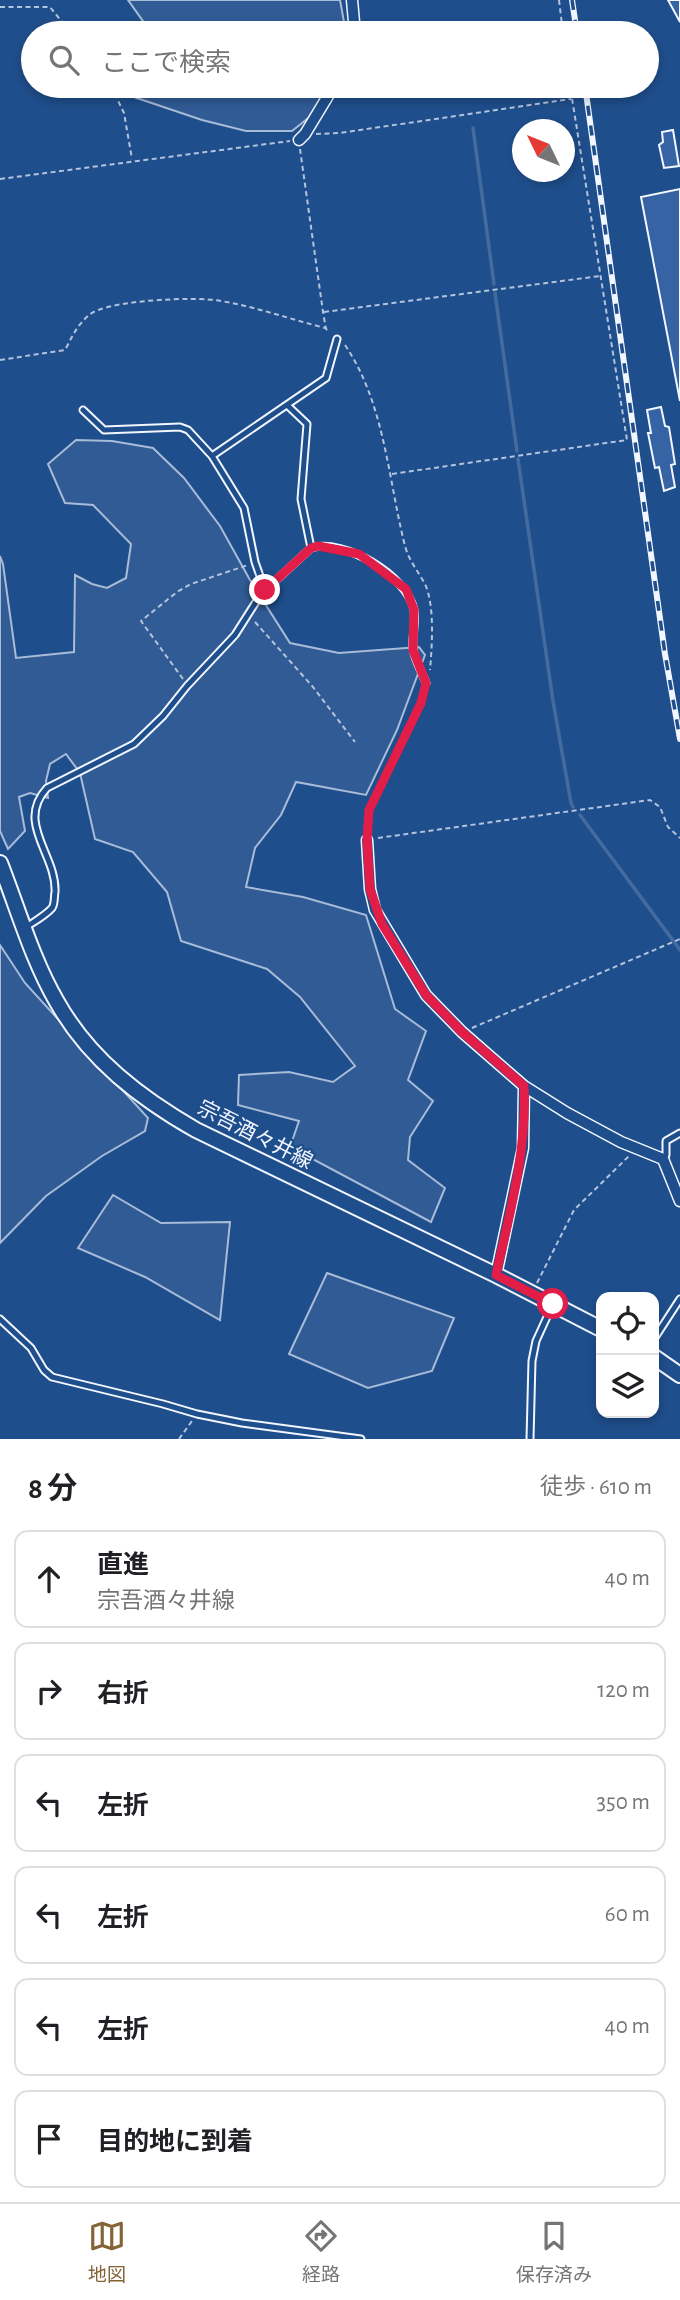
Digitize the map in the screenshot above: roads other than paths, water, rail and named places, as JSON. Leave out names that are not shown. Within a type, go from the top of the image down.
[{"type":"main road","name":"宗吾酒々井線","points":[[0,863],[55,999],[68,1020],[109,1069],[131,1088],[166,1114],[196,1130],[596,1326]]},
{"type":"main road","points":[[659,1360],[680,1375]]},
{"type":"street","points":[[352,0],[354,21]]},
{"type":"street","points":[[302,137],[326,98]]},
{"type":"street","points":[[367,840],[370,889],[382,924],[426,995],[462,1032],[524,1086],[567,1113],[663,1159],[680,1201]]},
{"type":"street","points":[[496,1275],[523,1148],[524,1086]]},
{"type":"lane","points":[[212,456],[326,378],[337,339]]},
{"type":"lane","points":[[287,405],[307,424],[301,499],[311,548]]},
{"type":"lane","points":[[83,410],[104,429],[180,427],[188,430],[212,456],[244,508],[265,590]]},
{"type":"lane","points":[[25,928],[52,908],[54,901],[56,880],[37,834],[34,811],[38,798],[47,789],[134,744],[163,716],[235,635],[265,590],[311,548],[318,546],[359,554],[406,589],[414,610],[413,650],[426,683]]},
{"type":"lane","points":[[663,1159],[666,1155],[666,1141],[680,1133]]},
{"type":"lane","points":[[659,1331],[680,1299]]},
{"type":"lane","points":[[530,1439],[532,1361],[536,1340],[553,1304]]},
{"type":"lane","points":[[0,1319],[32,1348],[44,1370],[52,1377],[197,1414],[242,1423],[361,1439]]},
{"type":"waterway","points":[[473,128],[494,284]]},
{"type":"waterway","points":[[495,293],[517,451]]},
{"type":"waterway","points":[[518,459],[553,701],[573,807]]},
{"type":"waterway","points":[[580,815],[680,950]]},
{"type":"railway","points":[[572,0],[575,21]]},
{"type":"railway","points":[[587,98],[665,654],[680,739]]}]
